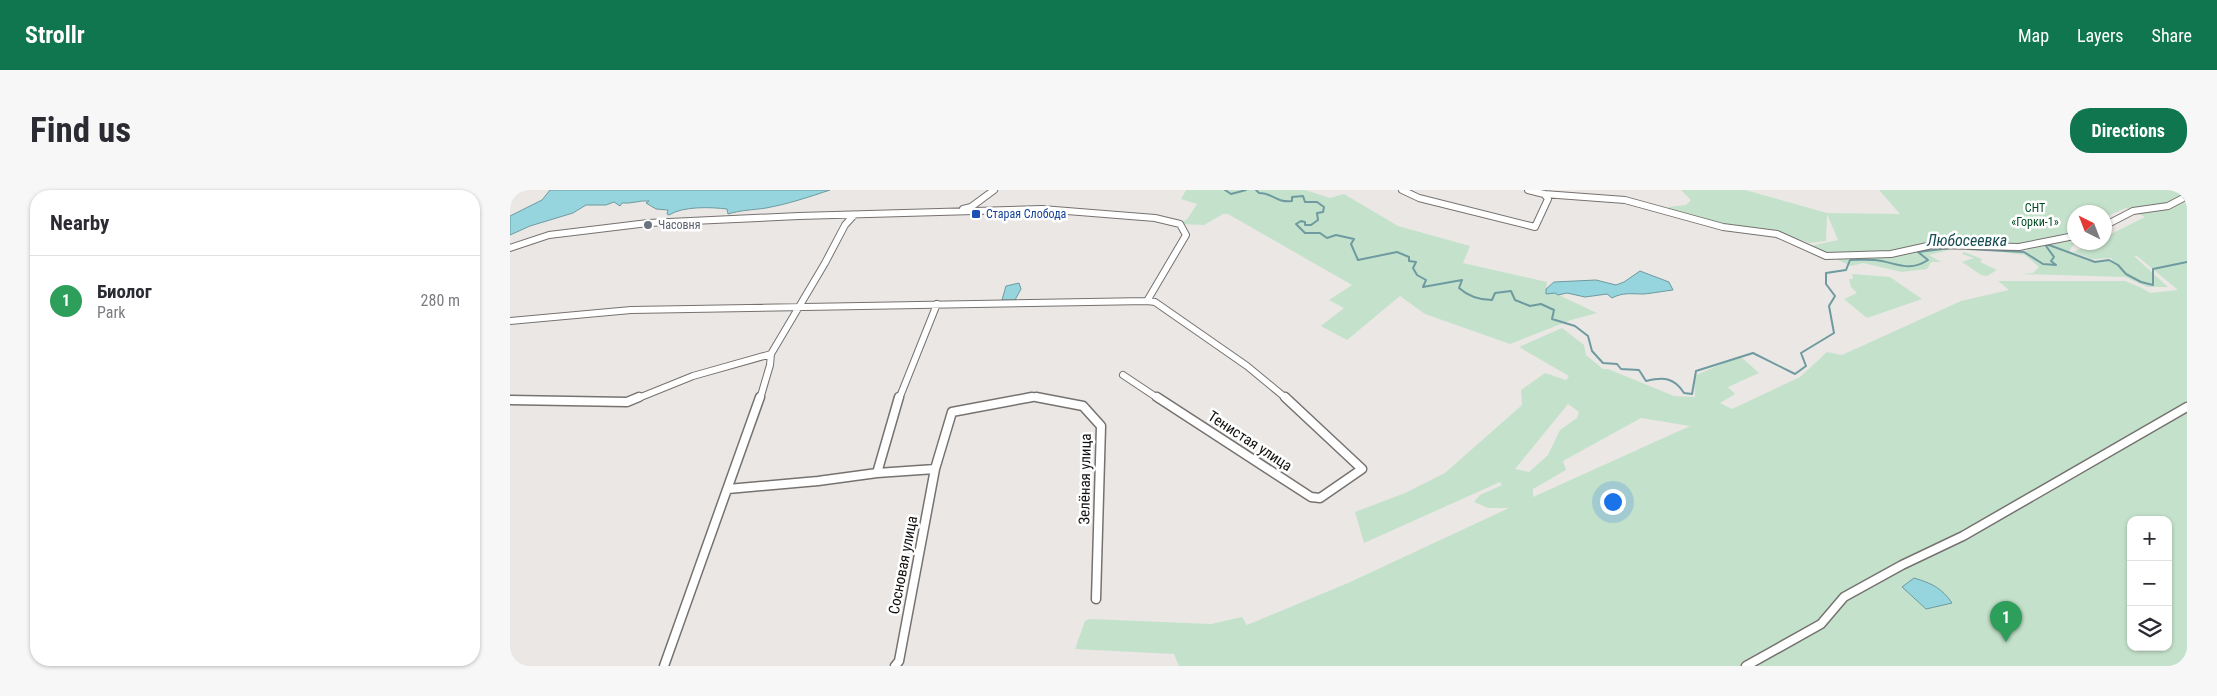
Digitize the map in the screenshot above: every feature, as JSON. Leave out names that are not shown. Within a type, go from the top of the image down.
[{"type":"street","points":[[991,204],[994,190]]},
{"type":"street","points":[[972,209],[994,190]]},
{"type":"street","points":[[1402,190],[1419,198],[1535,227],[1548,199],[1544,194]]},
{"type":"street","points":[[1528,190],[1544,194],[1626,200],[1723,227],[1777,234],[1826,256],[1891,254],[1932,245],[2019,246],[2067,237]]},
{"type":"street","points":[[2112,222],[2133,211],[2168,206],[2187,196]]},
{"type":"street","points":[[510,248],[549,235],[648,223],[957,211],[991,204],[1155,218],[1180,224],[1186,235],[1146,301],[632,310],[510,321]]},
{"type":"street","points":[[664,666],[750,430],[770,365],[771,354],[800,307],[845,225],[854,214]]},
{"type":"street","name":"Тенистая улица","points":[[1123,375],[1312,497],[1320,498],[1362,469],[1290,401],[1246,366],[1155,302],[1146,301]]},
{"type":"street","points":[[877,473],[901,390],[938,304]]},
{"type":"street","points":[[510,400],[627,402],[693,376],[771,354]]},
{"type":"street","name":"Зелёная улица","points":[[935,468],[952,412],[1034,397],[1083,406],[1101,426],[1096,599]]},
{"type":"street","points":[[1746,666],[1821,624],[1844,597],[1902,565],[1963,536],[2187,407]]},
{"type":"street","points":[[728,489],[935,468]]},
{"type":"street","name":"Сосновая улица","points":[[896,666],[899,661],[935,468]]},
{"type":"green space","points":[[1186,190],[1305,190],[1330,198],[1344,194],[1398,226],[1470,246],[1463,263],[1547,282],[1546,289],[1597,313],[1571,320],[1510,344],[1425,314],[1400,296],[1347,340],[1321,326],[1344,308],[1329,300],[1352,285],[1228,214],[1223,214],[1204,225],[1180,224],[1188,218],[1197,204],[1181,199]]},
{"type":"green space","name":"СНТ «Горки-1»","points":[[1681,190],[1745,190],[1827,213],[1900,214],[1879,190],[2187,190],[2187,666],[1179,666],[1174,654],[1075,649],[1085,621],[1090,619],[1211,624],[1242,617],[1247,625],[1348,583],[1509,508],[1488,508],[1474,502],[1480,495],[1502,485],[1500,482],[1364,543],[1355,512],[1405,493],[1445,473],[1522,405],[1521,390],[1545,373],[1566,380],[1569,376],[1519,347],[1562,328],[1584,345],[1586,355],[1603,369],[1608,369],[1674,396],[1695,397],[1694,376],[1740,356],[1759,373],[1728,387],[1735,394],[1720,403],[1732,409],[1800,377],[1827,352],[1842,355],[1961,301],[2009,290],[1998,281],[2125,281],[2150,293],[2178,290],[2137,256],[2134,256],[2168,287],[2147,287],[2125,277],[2021,274],[2033,273],[2039,267],[2025,255],[2002,252],[2010,248],[2027,251],[2027,249],[2065,240],[2067,241],[2067,250],[2088,261],[2113,260],[2111,258],[2092,259],[2073,252],[2077,250],[2112,250],[2112,234],[2145,217],[2126,208],[2112,214],[2112,205],[2067,205],[2067,233],[2065,234],[2067,236],[2014,244],[1932,243],[1874,253],[1826,254],[1810,246],[1838,240],[1827,214],[1826,241],[1810,243],[1757,228],[1727,225],[1668,210],[1668,207],[1686,205],[1691,200]],"holes":[[[1568,404],[1579,412],[1577,418],[1560,430],[1548,455],[1529,472],[1515,469]],[[1641,418],[1690,426],[1533,497],[1533,489],[1566,470],[1563,461]]]},
{"type":"green space","points":[[1936,247],[1953,249],[1929,255],[1941,262],[1931,262],[1927,269],[1902,272],[1863,263],[1851,266],[1836,259]]},
{"type":"green space","points":[[1964,252],[1982,259],[1980,262],[1997,270],[1987,276],[1981,275],[1962,262],[1974,258],[1962,254]]},
{"type":"green space","points":[[1852,274],[1890,277],[1922,299],[1867,318],[1844,299],[1857,293],[1851,287],[1849,279],[1853,279]]},
{"type":"water","points":[[550,190],[830,190],[766,208],[728,214],[727,209],[705,208],[682,210],[669,215],[667,214],[668,210],[656,209],[646,203],[649,201],[622,203],[620,206],[614,202],[606,205],[586,205],[573,213],[530,226],[510,235],[510,216],[542,200]]},
{"type":"water","points":[[1640,271],[1669,282],[1673,290],[1644,294],[1624,294],[1612,298],[1607,294],[1585,297],[1567,293],[1558,295],[1555,293],[1546,294],[1546,289],[1554,282],[1596,280],[1616,285]]},
{"type":"water","points":[[1019,283],[1021,289],[1015,300],[1002,300],[1006,286]]},
{"type":"water","points":[[1914,578],[1936,587],[1952,603],[1926,609],[1902,587]]},
{"type":"waterway","name":"Любосеевка","points":[[1225,190],[1231,194],[1246,190]]},
{"type":"waterway","name":"Любосеевка","points":[[1256,190],[1259,193],[1264,193],[1282,201],[1292,201],[1292,197],[1303,196],[1305,202],[1317,202],[1324,207],[1323,212],[1317,213],[1318,220],[1311,225],[1305,225],[1305,222],[1301,221],[1296,224],[1305,233],[1320,233],[1327,238],[1336,235],[1354,239],[1351,244],[1358,260],[1397,252],[1409,257],[1409,261],[1416,262],[1413,268],[1417,275],[1426,280],[1423,287],[1462,280],[1459,288],[1478,299],[1487,300],[1492,300],[1495,293],[1511,291],[1515,300],[1530,306],[1541,304],[1554,310],[1552,319],[1575,326],[1588,336],[1592,351],[1603,363],[1617,364],[1621,369],[1639,370],[1646,381],[1658,379],[1672,381],[1684,393],[1692,394],[1696,371],[1753,353],[1795,374],[1806,366],[1801,353],[1834,333],[1829,306],[1835,296],[1826,284],[1826,273],[1846,270],[1850,260],[1874,260],[1905,266],[1916,265],[1928,260],[1918,252],[1950,248]]},
{"type":"waterway","name":"Любосеевка","points":[[1968,249],[2024,252],[2043,264],[2056,265],[2051,261],[2054,257],[2046,246],[2049,245],[2095,262],[2109,260],[2118,265],[2126,274],[2141,282],[2153,285],[2153,269],[2187,262]]},
{"type":"place","name":"Старая Слобода","points":[[976,214]]},
{"type":"place","name":"Часовня","points":[[648,225]]},
{"type":"place","name":"Биолог","points":[[2006,642]]}]
